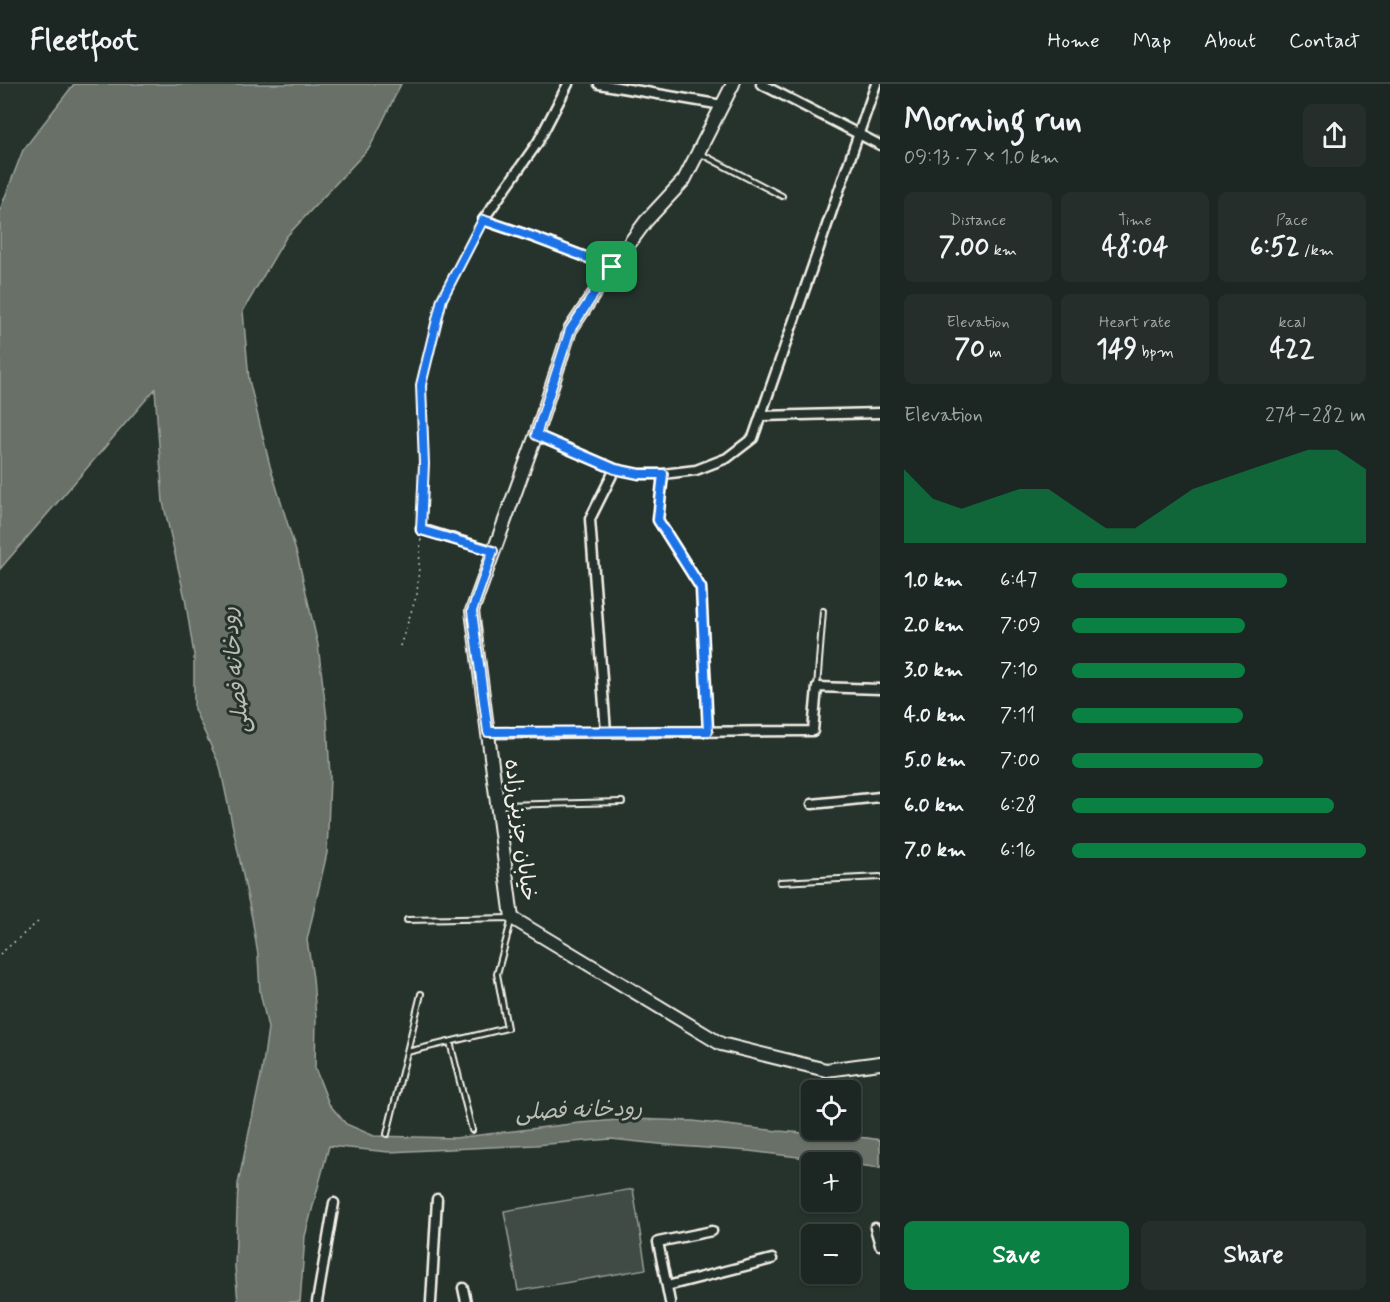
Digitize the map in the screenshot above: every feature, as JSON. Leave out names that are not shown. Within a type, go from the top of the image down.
[{"type":"street","points":[[567,84],[538,142],[483,220],[612,267]]},
{"type":"street","points":[[599,84],[722,105]]},
{"type":"street","name":"خیابان جزینی‌زاده","points":[[733,84],[684,180],[646,221],[570,330],[536,435],[472,611],[512,918],[721,1044],[826,1070],[880,1063]]},
{"type":"street","points":[[761,84],[880,145]]},
{"type":"street","points":[[536,435],[615,469],[639,474],[696,470],[727,458],[753,438],[876,84]]},
{"type":"street","points":[[761,416],[880,413]]},
{"type":"street","points":[[606,732],[590,519],[615,469]]},
{"type":"street","points":[[663,474],[658,520],[701,588],[708,731]]},
{"type":"street","points":[[421,530],[493,551]]},
{"type":"street","points":[[488,732],[813,731],[817,687],[880,689]]},
{"type":"street","points":[[812,804],[880,797]]},
{"type":"street","points":[[430,1302],[437,1199]]},
{"type":"street","points":[[317,1302],[334,1203]]},
{"type":"street","points":[[875,1228],[880,1245]]},
{"type":"street","points":[[670,1302],[658,1242],[712,1231]]},
{"type":"street","points":[[667,1286],[772,1259]]},
{"type":"street","points":[[463,1288],[466,1302]]},
{"type":"lane","points":[[698,153],[782,196]]},
{"type":"lane","points":[[817,687],[823,611]]},
{"type":"lane","points":[[497,805],[622,802]]},
{"type":"lane","points":[[780,882],[880,877]]},
{"type":"lane","points":[[407,920],[512,918],[497,974],[507,1028],[407,1053]]},
{"type":"lane","points":[[387,1134],[422,994]]},
{"type":"lane","points":[[450,1042],[472,1130]]},
{"type":"path","points":[[400,646],[417,594],[424,464],[421,385],[442,299],[483,220]]},
{"type":"path","points":[[0,954],[39,921]]},
{"type":"shaded area","points":[[633,1189],[646,1269],[518,1291],[504,1211]]},
{"type":"water","name":"رودخانه فصلی","points":[[74,84],[401,84],[370,147],[286,237],[243,311],[249,380],[270,466],[298,558],[318,645],[327,719],[330,778],[327,853],[307,940],[316,1018],[315,1068],[329,1104],[346,1124],[374,1136],[455,1138],[631,1119],[693,1121],[801,1133],[801,1140],[868,1138],[880,1140],[880,1168],[861,1165],[861,1152],[801,1152],[801,1157],[611,1139],[389,1152],[329,1146],[305,1236],[300,1302],[238,1302],[235,1267],[238,1184],[262,1071],[268,1028],[260,992],[258,955],[252,918],[220,766],[194,709],[194,655],[185,598],[163,502],[155,389],[0,569],[0,210],[23,150]]},
{"type":"route","points":[[483,220],[612,267],[570,330],[536,435],[615,469],[639,474],[663,474],[658,520],[701,588],[708,731],[488,732],[472,611],[493,551],[421,530],[424,464],[421,385],[442,299],[483,220]]}]
